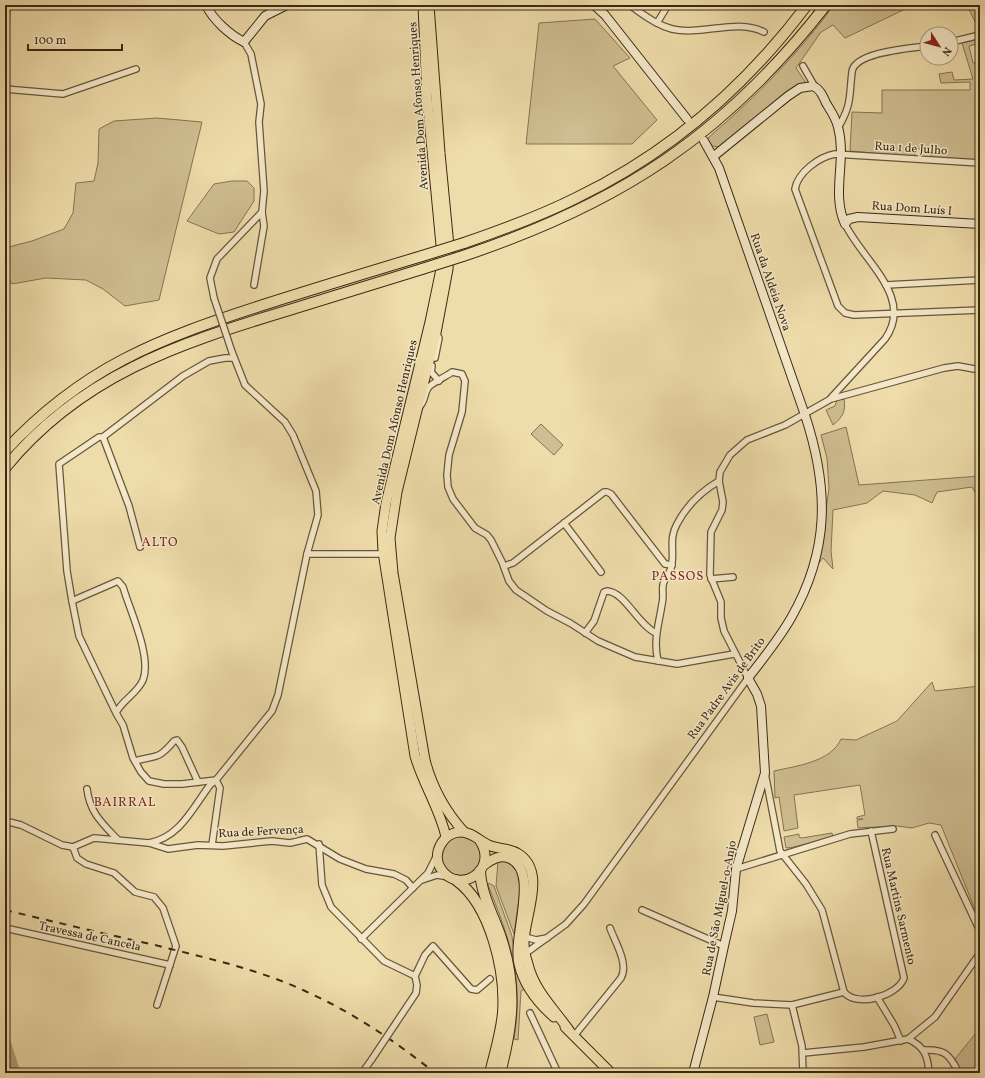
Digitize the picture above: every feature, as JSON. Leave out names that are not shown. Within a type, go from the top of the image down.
[{"type":"highway","points":[[5,450],[30,425],[65,396],[91,377],[137,351],[208,323],[464,243],[530,219],[578,198],[629,169],[667,144],[698,120],[746,75],[780,39],[807,5]]},
{"type":"highway","points":[[5,468],[33,438],[73,404],[106,381],[141,362],[216,332],[422,269],[526,234],[575,213],[623,188],[668,159],[721,118],[759,83],[826,5]]},
{"type":"highway","points":[[482,868],[482,886],[501,939],[509,970],[512,993],[512,1017],[490,1073]]},
{"type":"highway","points":[[453,879],[468,888],[474,897],[496,951],[503,993],[503,1041],[500,1073]]},
{"type":"main road","name":"Avenida Dom Afonso Henriques","points":[[422,5],[428,105],[441,245],[441,269],[430,322],[386,503],[382,531],[383,552],[415,756],[421,776],[442,817],[446,838]]},
{"type":"main road","name":"Avenida Dom Afonso Henriques","points":[[429,5],[440,153],[449,246],[448,269],[436,333],[391,519],[390,538],[393,573],[422,744],[428,772],[450,816],[464,832],[475,836],[480,841],[491,846],[516,852],[529,865],[533,879],[533,887],[519,964],[526,985],[540,1004],[611,1073]]},
{"type":"main road","points":[[453,879],[440,868],[437,854],[446,838],[457,832],[464,832]]},
{"type":"main road","points":[[480,841],[485,852],[482,868]]},
{"type":"main road","name":"Avenida Dom Afonso Henriques","points":[[453,879],[472,878],[493,859],[506,857],[518,863],[522,869],[525,889],[522,942],[531,972],[540,993],[571,1033]]},
{"type":"street","points":[[5,30],[7,5]]},
{"type":"street","points":[[83,5],[92,5]]},
{"type":"street","points":[[206,5],[214,17],[236,38],[244,42],[251,54],[262,104],[259,122],[264,191],[262,212],[264,226],[254,285]]},
{"type":"street","points":[[244,42],[264,16],[288,5]]},
{"type":"street","points":[[594,5],[609,21],[687,119]]},
{"type":"street","points":[[629,5],[657,23],[678,30],[745,27],[764,32]]},
{"type":"street","points":[[657,23],[668,5]]},
{"type":"street","points":[[959,40],[980,35]]},
{"type":"street","points":[[838,128],[849,107],[852,72],[859,61],[876,55],[919,47]]},
{"type":"street","points":[[748,678],[734,654],[724,631],[721,618],[721,602],[709,571],[710,532],[722,510],[723,502],[719,481],[720,472],[724,463],[738,446],[754,436],[786,426],[829,400],[885,339],[892,328],[895,314],[892,299],[886,285],[852,238],[845,224],[839,204],[840,154],[838,128],[833,114],[803,66]]},
{"type":"street","points":[[5,89],[63,94],[136,69]]},
{"type":"street","points":[[714,156],[800,88],[809,86],[815,87]]},
{"type":"street","name":"Rua da Aldeia Nova","points":[[704,142],[714,156],[805,415]]},
{"type":"street","name":"Rua 1 de Julho","points":[[895,314],[852,316],[845,313],[840,308],[795,192],[797,184],[814,163],[831,154],[980,163]]},
{"type":"street","points":[[148,843],[161,840],[176,832],[210,784],[216,780],[272,711],[278,695],[307,554],[318,515],[316,491],[293,435],[285,422],[245,385],[234,358],[214,298],[210,278],[217,259],[262,212]]},
{"type":"street","name":"Rua Dom Luís I","points":[[845,224],[849,219],[858,217],[980,224]]},
{"type":"street","points":[[886,285],[980,280]]},
{"type":"street","points":[[895,314],[980,310]]},
{"type":"street","points":[[436,333],[439,338],[431,372],[439,381]]},
{"type":"street","points":[[216,780],[164,784],[149,781],[135,761],[123,725],[79,636],[67,571],[59,464],[83,446],[103,437],[183,376],[209,361],[234,358]]},
{"type":"street","points":[[829,400],[944,368],[958,366],[980,370]]},
{"type":"street","points":[[417,408],[423,403],[427,388],[456,371],[462,374],[465,381],[462,412],[449,455],[447,481],[450,493],[475,528],[487,535],[491,540],[504,566],[509,581],[516,590],[547,611],[570,623],[598,641],[635,657],[684,663],[734,654]]},
{"type":"street","name":"Rua Padre Avis de Brito","points":[[526,953],[551,937],[570,920],[584,904],[790,620],[805,589],[817,554],[822,518],[821,482],[816,450],[805,415]]},
{"type":"street","points":[[103,437],[129,506],[140,547]]},
{"type":"street","points":[[658,661],[656,633],[662,604],[663,583],[670,573],[672,565],[671,542],[677,524],[699,494],[719,481]]},
{"type":"street","points":[[504,566],[513,562],[604,492],[611,494],[665,564],[672,565]]},
{"type":"street","points":[[564,523],[601,572]]},
{"type":"street","points":[[307,554],[380,554]]},
{"type":"street","points":[[711,579],[733,577]]},
{"type":"street","points":[[72,601],[118,581],[123,587],[144,654],[145,666],[143,678],[139,686],[132,696],[120,705],[116,713]]},
{"type":"street","points":[[585,633],[594,621],[604,592],[607,591],[619,596],[639,620],[656,633]]},
{"type":"street","name":"Rua de São Miguel-o-Anjo","points":[[692,1073],[713,997],[732,911],[736,869],[765,773],[761,706],[757,694],[748,678]]},
{"type":"street","points":[[135,761],[158,757],[174,740],[176,740],[182,747],[198,782]]},
{"type":"street","points":[[713,997],[753,1003],[792,1005],[844,992],[822,910],[806,884],[781,854],[765,773]]},
{"type":"street","name":"Rua de Fervença","points":[[216,780],[220,788],[212,845],[223,846],[272,841],[290,843],[307,838],[319,844],[340,859],[360,866],[394,874],[406,880],[413,888]]},
{"type":"street","points":[[87,789],[90,806],[94,814],[118,840]]},
{"type":"street","points":[[757,799],[764,796],[770,797]]},
{"type":"street","points":[[5,821],[21,825],[62,845],[73,847],[94,838],[148,843],[168,849],[198,845],[212,845]]},
{"type":"street","points":[[736,869],[850,834],[871,830],[893,829]]},
{"type":"street","name":"Rua Martins Sarmento","points":[[844,992],[852,998],[864,999],[876,997],[900,986],[904,974],[871,830]]},
{"type":"street","points":[[935,835],[980,931]]},
{"type":"street","points":[[319,844],[322,885],[326,898],[331,907],[384,961],[415,976]]},
{"type":"street","points":[[73,847],[77,858],[86,864],[114,874],[134,892],[154,897],[163,908],[176,946],[157,1005]]},
{"type":"street","points":[[740,853],[744,860],[750,864]]},
{"type":"street","points":[[361,939],[428,873],[437,854]]},
{"type":"street","points":[[420,881],[437,875],[453,879]]},
{"type":"street","points":[[642,910],[724,946]]},
{"type":"street","name":"Travessa de Cancela","points":[[5,928],[170,965]]},
{"type":"street","points":[[571,1033],[623,974],[623,963],[610,928]]},
{"type":"street","points":[[522,942],[551,937]]},
{"type":"street","points":[[362,1073],[416,993],[417,985],[415,976],[425,955],[433,946],[471,989],[477,990],[490,979]]},
{"type":"street","points":[[803,1053],[908,1039],[935,1017],[980,953]]},
{"type":"street","points":[[876,997],[894,1025],[901,1041]]},
{"type":"street","points":[[792,1005],[803,1053],[803,1073]]},
{"type":"street","points":[[530,1013],[558,1073]]},
{"type":"street","points":[[908,1039],[924,1050],[928,1060],[929,1073]]},
{"type":"street","points":[[924,1050],[942,1050],[958,1073]]},
{"type":"shaded area","points":[[834,5],[927,5],[903,10],[845,38],[833,25],[821,32],[796,68],[806,83],[799,84],[720,147],[712,146],[707,140],[709,137],[760,91],[806,41]]},
{"type":"shaded area","points":[[967,5],[980,5],[980,32]]},
{"type":"shaded area","points":[[595,19],[630,58],[613,66],[657,120],[632,144],[526,144],[539,23]]},
{"type":"shaded area","points":[[980,39],[980,43],[969,46],[973,63],[980,62],[980,160],[931,157],[931,149],[915,149],[915,157],[850,151],[852,112],[882,113],[882,90],[970,90],[970,82],[941,83],[939,74],[952,72],[954,80],[973,79],[962,43]]},
{"type":"shaded area","points":[[157,118],[202,122],[159,300],[125,306],[103,289],[86,280],[46,278],[12,284],[5,273],[5,248],[32,241],[64,229],[73,213],[76,183],[94,181],[98,163],[99,129],[114,121]]},
{"type":"shaded area","points":[[232,181],[247,181],[254,188],[254,201],[234,232],[219,234],[187,221],[214,184]]},
{"type":"shaded area","points":[[844,399],[845,407],[843,414],[833,425],[826,410],[835,406],[837,400]]},
{"type":"shaded area","points":[[541,424],[563,445],[554,455],[531,434]]},
{"type":"shaded area","points":[[846,427],[859,485],[980,476],[980,543],[977,496],[972,487],[937,492],[932,503],[915,495],[883,491],[867,503],[833,510],[831,551],[833,569],[823,558],[819,563],[829,488],[827,458],[821,435]]},
{"type":"shaded area","points":[[932,682],[935,691],[980,686],[980,922],[941,825],[929,823],[912,828],[897,826],[858,828],[857,820],[863,819],[857,819],[857,817],[865,815],[860,785],[794,795],[798,828],[784,831],[779,797],[775,798],[774,771],[812,762],[829,753],[836,747],[841,739],[856,740],[897,721]]},
{"type":"shaded area","points":[[832,833],[833,837],[786,848],[784,837],[799,834],[799,837],[802,838]]},
{"type":"shaded area","points":[[461,836],[469,838],[475,842],[479,848],[481,856],[479,864],[475,870],[469,874],[461,876],[453,874],[447,870],[443,864],[441,856],[443,848],[447,842],[453,838]]},
{"type":"shaded area","points":[[498,861],[506,861],[516,866],[521,884],[514,934],[496,886]]},
{"type":"shaded area","points":[[489,883],[494,886],[512,936],[514,952],[525,989],[521,991],[518,1040],[514,1039],[517,1017],[517,996],[513,959],[503,924],[488,885]]},
{"type":"shaded area","points":[[767,1014],[774,1042],[760,1045],[754,1017]]},
{"type":"shaded area","points":[[980,1028],[980,1073],[962,1073],[955,1059]]},
{"type":"waterway","points":[[5,1042],[15,1073]]},
{"type":"railway","points":[[5,910],[212,959],[269,976],[340,1008],[373,1028],[435,1073]]},
{"type":"district","name":"ALTO","points":[[160,541]]},
{"type":"district","name":"PASSOS","points":[[678,575]]},
{"type":"district","name":"BAIRRAL","points":[[125,801]]}]
